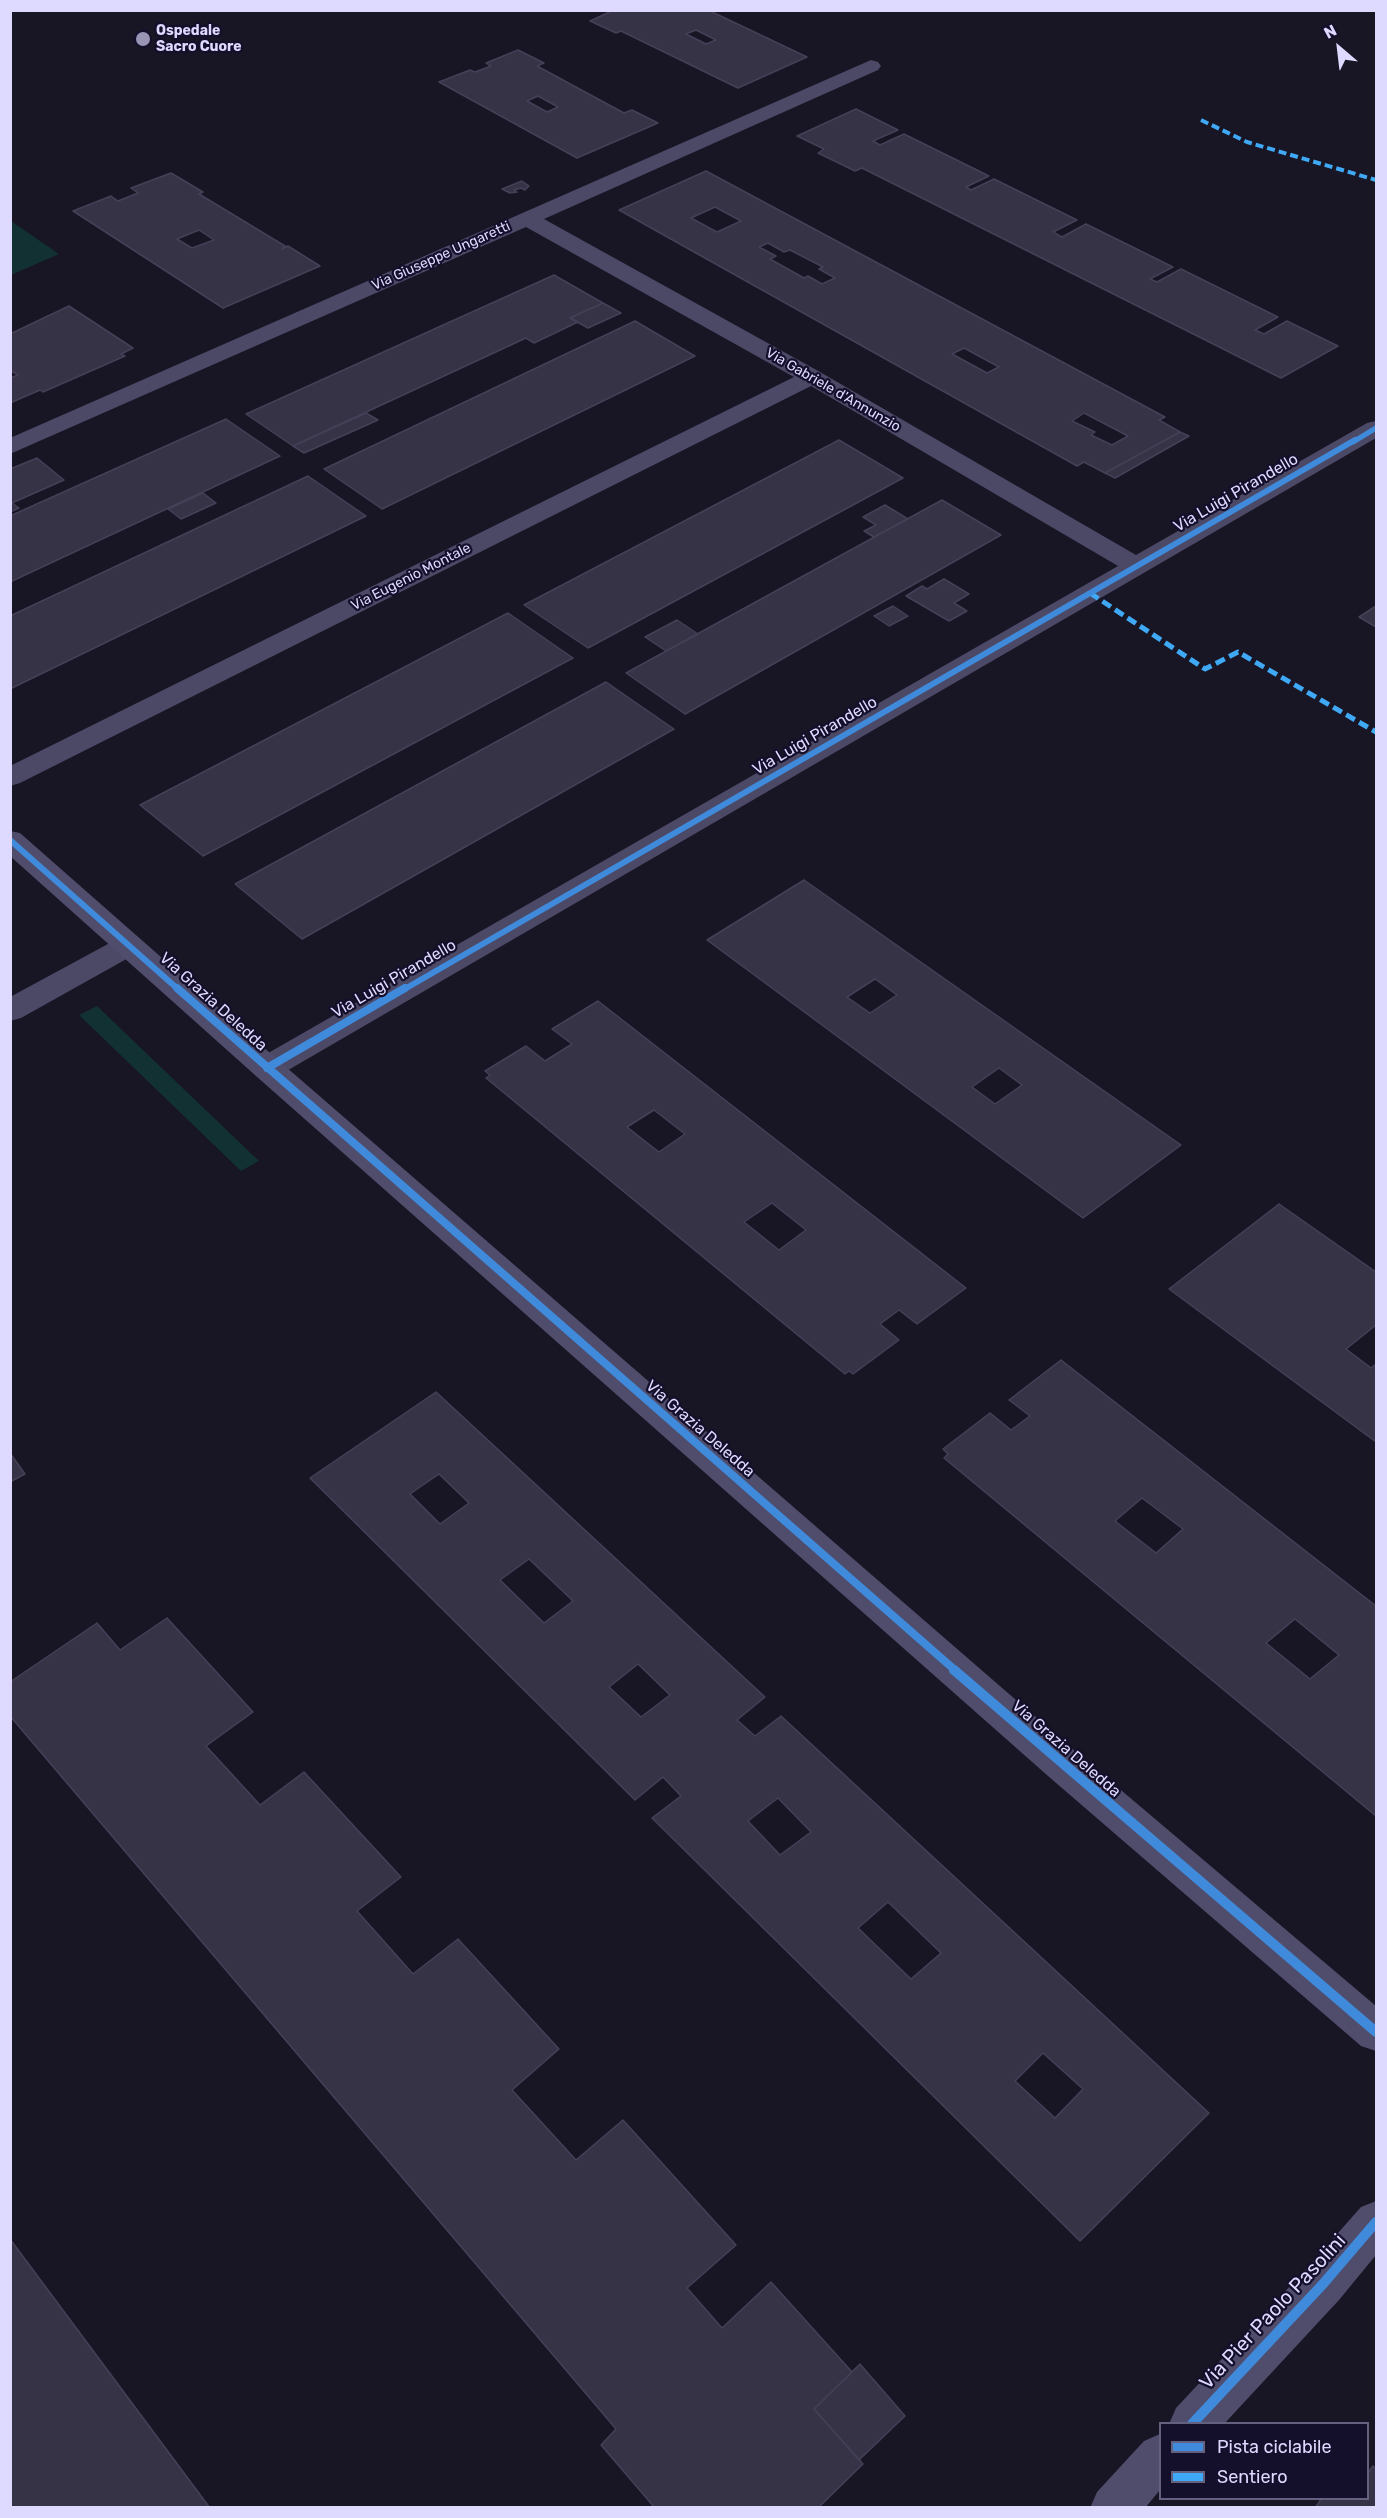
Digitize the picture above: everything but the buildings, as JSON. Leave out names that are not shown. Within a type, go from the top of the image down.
[{"type":"street","name":"Via Giuseppe Ungaretti","points":[[10,447],[871,66]]},
{"type":"street","name":"Via Gabriele d'Annunzio","points":[[527,218],[812,376],[1136,566]]},
{"type":"street","name":"Via Eugenio Montale","points":[[10,777],[812,376]]},
{"type":"street","name":"Via Luigi Pirandello","points":[[267,1068],[1377,428]]},
{"type":"street","name":"Via Grazia Deledda","points":[[10,840],[1062,1764],[1377,2032]]},
{"type":"street","points":[[10,1011],[129,945]]},
{"type":"street","name":"Via Pier Paolo Pasolini","points":[[1194,2422],[1323,2284],[1377,2222]]},
{"type":"street","points":[[1113,2508],[1159,2459]]},
{"type":"green space","points":[[11,221],[59,254],[11,275]]},
{"type":"green space","points":[[97,1006],[259,1161],[241,1171],[79,1015]]},
{"type":"marked path","points":[[1201,120],[1247,142],[1376,180]]},
{"type":"marked path","points":[[1090,593],[1205,669],[1238,652],[1376,732]]},
{"type":"cycle path","points":[[267,1068],[1376,428]]},
{"type":"cycle path","points":[[10,840],[1062,1764],[1376,2032]]},
{"type":"cycle path","points":[[1194,2422],[1323,2284],[1376,2222]]},
{"type":"place","name":"Ospedale Sacro Cuore","points":[[143,39]]}]
